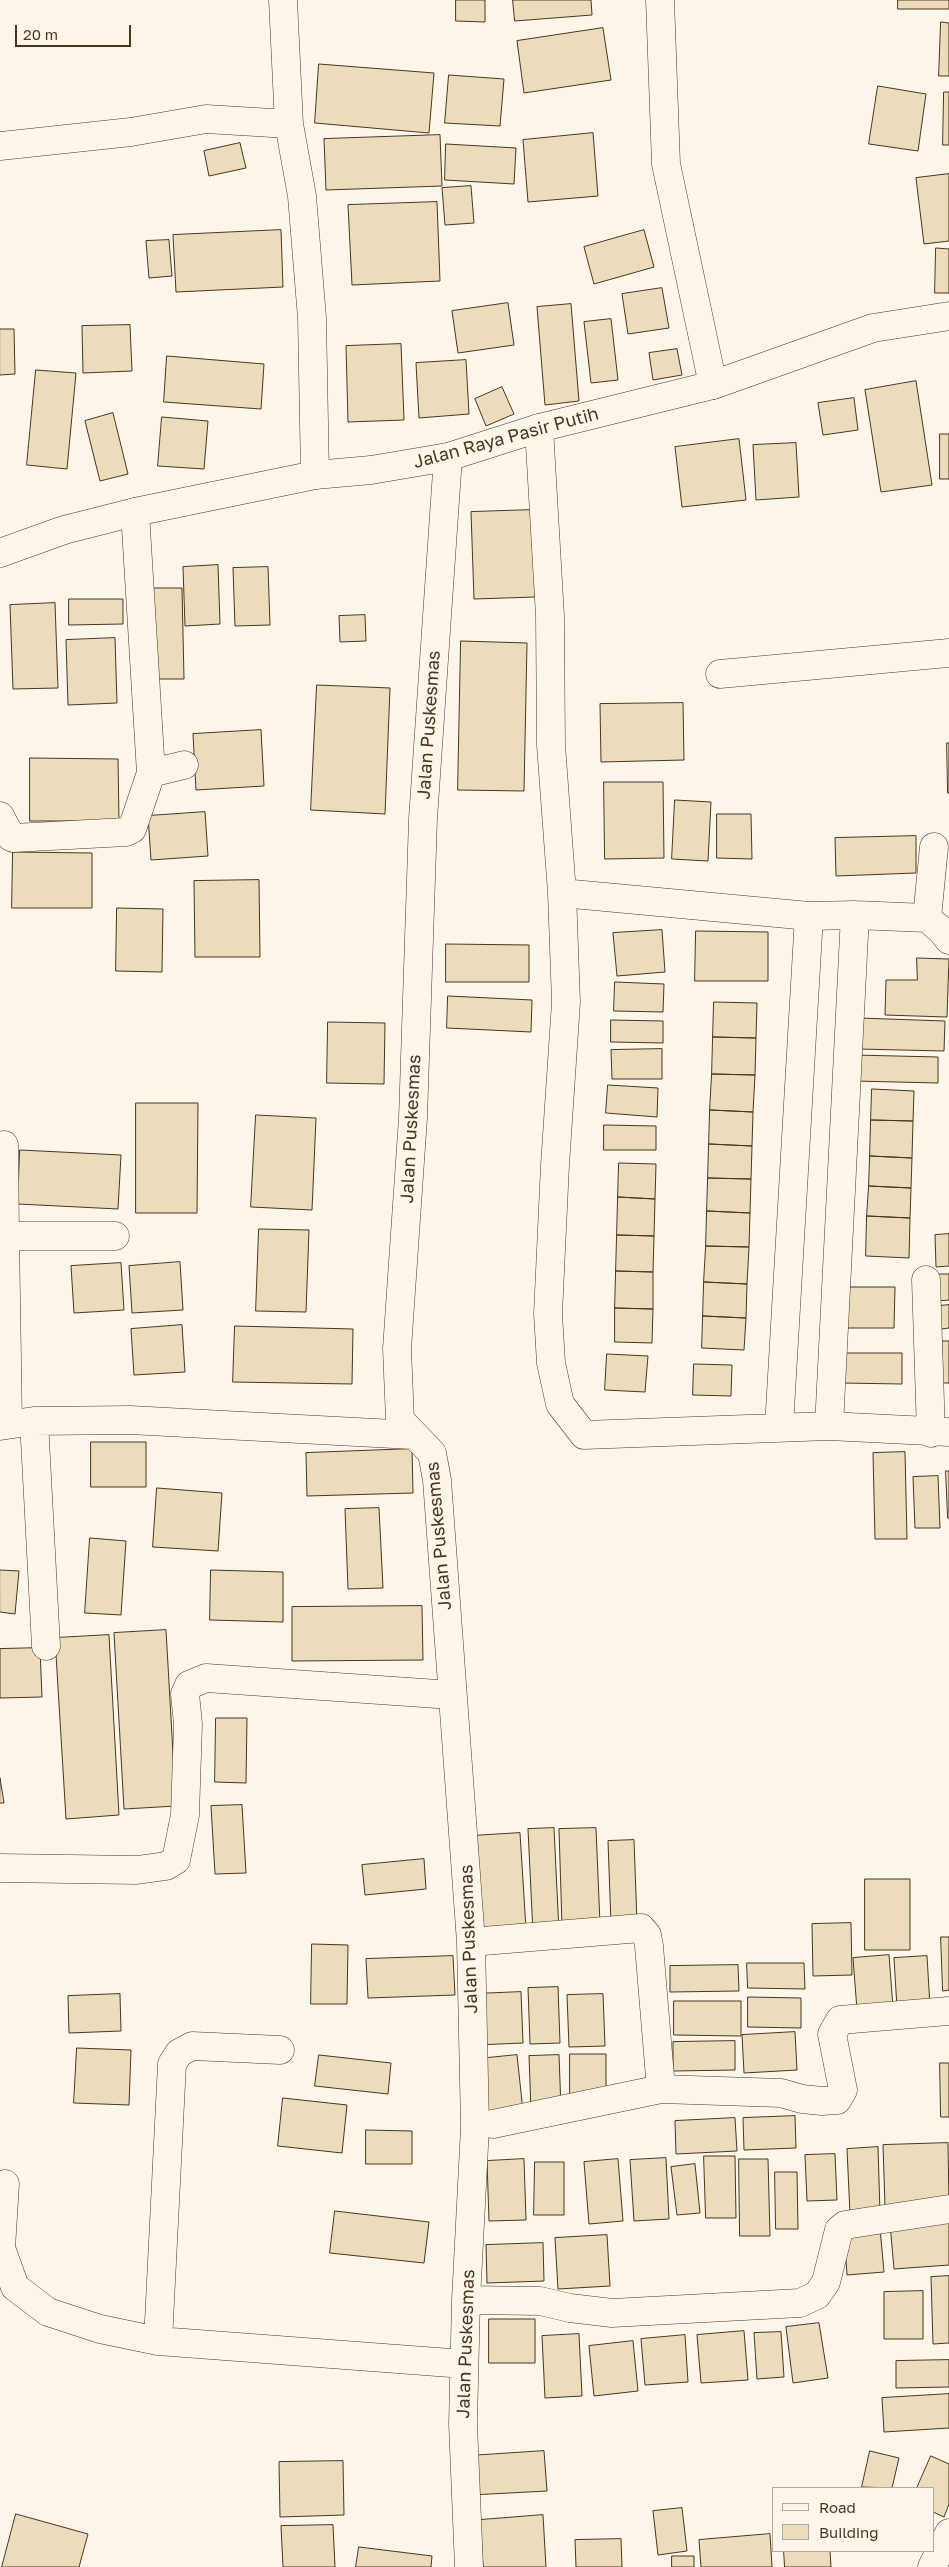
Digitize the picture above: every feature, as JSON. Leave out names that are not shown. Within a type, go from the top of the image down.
[{"type":"street","points":[[283,0],[289,124],[302,196],[312,318],[315,475]]},
{"type":"street","points":[[660,0],[666,164],[713,385]]},
{"type":"street","points":[[0,146],[130,132],[206,119],[289,124]]},
{"type":"street","name":"Jalan Raya Pasir Putih","points":[[0,552],[64,530],[136,512],[315,475],[371,470],[448,457],[539,428],[713,385],[873,328],[949,316]]},
{"type":"street","points":[[539,428],[550,616],[552,745],[562,893],[566,1002],[555,1165],[548,1314],[551,1363],[560,1404],[584,1435],[829,1426],[940,1433],[926,1280]]},
{"type":"street","name":"Jalan Puskesmas","points":[[448,457],[423,819],[412,1118],[397,1349],[400,1420],[432,1453],[437,1480],[471,1942],[475,2127],[466,2300],[463,2424],[468,2567]]},
{"type":"street","points":[[0,816],[13,838],[126,832],[132,829],[151,773],[136,512]]},
{"type":"street","points":[[720,674],[949,653]]},
{"type":"street","points":[[151,773],[184,765]]},
{"type":"street","points":[[927,918],[934,847]]},
{"type":"street","points":[[562,893],[809,916],[855,915],[927,918],[949,940]]},
{"type":"street","points":[[829,1426],[855,915]]},
{"type":"street","points":[[779,1427],[809,916]]},
{"type":"street","points":[[4,1145],[5,1236],[14,1423],[46,1646]]},
{"type":"street","points":[[5,1236],[114,1236]]},
{"type":"street","points":[[14,1423],[130,1420],[413,1435]]},
{"type":"street","points":[[0,1868],[137,1870],[166,1866],[176,1860],[185,1815],[188,1724],[185,1694],[189,1685],[206,1678],[452,1695]]},
{"type":"street","points":[[471,1942],[641,1928],[647,1935],[649,1946],[661,2089]]},
{"type":"street","points":[[492,2124],[661,2089],[781,2093],[802,2100],[837,2100],[843,2090],[832,2034],[840,2020],[949,2011]]},
{"type":"street","points":[[158,2341],[172,2064],[179,2053],[192,2046],[280,2050]]},
{"type":"street","points":[[5,2184],[1,2248],[15,2287],[48,2312],[100,2329],[158,2341],[464,2364]]},
{"type":"street","points":[[466,2300],[540,2301],[570,2308],[612,2313],[800,2303],[817,2295],[826,2282],[839,2230],[845,2225],[949,2209]]},
{"type":"street","points":[[932,2567],[949,2533]]},
{"type":"building","points":[[456,0],[485,0],[485,22],[456,21]]},
{"type":"building","points":[[513,0],[591,0],[592,15],[515,21]]},
{"type":"building","points":[[898,0],[949,0],[949,9],[898,9]]},
{"type":"building","points":[[941,22],[949,23],[949,76],[939,76]]},
{"type":"building","points":[[603,28],[611,80],[524,93],[517,41]]},
{"type":"building","points":[[319,64],[434,73],[429,133],[315,123]]},
{"type":"building","points":[[449,75],[504,79],[500,126],[445,123]]},
{"type":"building","points":[[878,86],[926,94],[918,151],[869,144]]},
{"type":"building","points":[[944,92],[949,92],[949,145],[943,145]]},
{"type":"building","points":[[593,133],[598,196],[528,202],[523,140]]},
{"type":"building","points":[[440,135],[442,186],[326,190],[324,139]]},
{"type":"building","points":[[240,143],[246,168],[209,176],[204,151]]},
{"type":"building","points":[[446,144],[516,148],[514,184],[445,180]]},
{"type":"building","points":[[949,174],[949,241],[924,244],[916,178]]},
{"type":"building","points":[[471,186],[474,223],[445,225],[442,188]]},
{"type":"building","points":[[437,202],[440,281],[352,285],[348,205]]},
{"type":"building","points":[[281,230],[283,287],[176,292],[173,235]]},
{"type":"building","points":[[644,230],[654,267],[594,284],[584,247]]},
{"type":"building","points":[[169,240],[172,276],[149,278],[146,241]]},
{"type":"building","points":[[936,248],[949,249],[949,293],[935,293]]},
{"type":"building","points":[[662,288],[669,328],[628,334],[622,294]]},
{"type":"building","points":[[508,303],[514,345],[458,353],[452,311]]},
{"type":"building","points":[[571,304],[579,401],[545,405],[537,307]]},
{"type":"building","points":[[611,319],[618,380],[591,383],[584,322]]},
{"type":"building","points":[[130,325],[132,371],[83,373],[82,326]]},
{"type":"building","points":[[0,329],[14,329],[15,374],[0,375]]},
{"type":"building","points":[[401,344],[404,420],[348,422],[346,346]]},
{"type":"building","points":[[677,349],[682,375],[653,380],[649,353]]},
{"type":"building","points":[[167,356],[264,364],[261,409],[164,402]]},
{"type":"building","points":[[466,360],[469,414],[419,418],[416,363]]},
{"type":"building","points":[[36,370],[76,373],[67,469],[27,465]]},
{"type":"building","points":[[916,381],[932,485],[881,492],[865,390]]},
{"type":"building","points":[[502,387],[514,414],[486,426],[475,399]]},
{"type":"building","points":[[854,398],[858,430],[823,435],[818,403]]},
{"type":"building","points":[[113,413],[128,474],[100,481],[85,421]]},
{"type":"building","points":[[162,417],[208,421],[204,469],[158,466]]},
{"type":"building","points":[[940,434],[949,434],[949,479],[940,479]]},
{"type":"building","points":[[739,439],[746,500],[682,507],[675,447]]},
{"type":"building","points":[[796,443],[799,497],[756,500],[753,445]]},
{"type":"building","points":[[532,510],[535,597],[474,599],[471,512]]},
{"type":"building","points":[[218,565],[220,624],[185,626],[183,567]]},
{"type":"building","points":[[268,567],[270,625],[235,626],[233,568]]},
{"type":"building","points":[[149,588],[182,588],[184,679],[150,679]]},
{"type":"building","points":[[69,599],[123,599],[123,624],[69,625]]},
{"type":"building","points":[[55,603],[58,688],[13,689],[10,605]]},
{"type":"building","points":[[365,615],[366,641],[340,642],[339,616]]},
{"type":"building","points":[[115,638],[117,703],[68,705],[66,640]]},
{"type":"building","points":[[461,641],[527,643],[524,791],[458,790]]},
{"type":"building","points":[[317,685],[390,688],[385,814],[311,810]]},
{"type":"building","points":[[683,703],[684,760],[601,762],[600,704]]},
{"type":"building","points":[[261,730],[264,786],[196,790],[193,734]]},
{"type":"building","points":[[947,743],[949,743],[949,793],[948,793]]},
{"type":"building","points":[[30,758],[118,759],[119,821],[30,821]]},
{"type":"building","points":[[604,782],[663,782],[664,858],[605,859]]},
{"type":"building","points":[[675,800],[711,802],[708,861],[672,859]]},
{"type":"building","points":[[205,812],[208,856],[151,860],[148,816]]},
{"type":"building","points":[[717,814],[751,814],[752,859],[717,858]]},
{"type":"building","points":[[916,836],[916,873],[836,876],[835,838]]},
{"type":"building","points":[[13,852],[92,853],[92,908],[12,908]]},
{"type":"building","points":[[259,880],[260,957],[195,957],[194,881]]},
{"type":"building","points":[[117,908],[163,909],[162,972],[116,971]]},
{"type":"building","points":[[662,930],[665,972],[617,976],[613,933]]},
{"type":"building","points":[[696,931],[768,932],[768,981],[695,981]]},
{"type":"building","points":[[446,944],[529,945],[529,982],[446,982]]},
{"type":"building","points":[[917,958],[949,959],[947,1017],[885,1015],[886,980],[917,980]]},
{"type":"building","points":[[615,982],[664,984],[663,1012],[614,1011]]},
{"type":"building","points":[[448,996],[532,1000],[531,1032],[447,1028]]},
{"type":"building","points":[[714,1002],[757,1003],[756,1038],[713,1037]]},
{"type":"building","points":[[859,1018],[945,1021],[944,1051],[858,1049]]},
{"type":"building","points":[[611,1020],[663,1021],[663,1043],[611,1042]]},
{"type":"building","points":[[328,1022],[385,1023],[384,1084],[327,1083]]},
{"type":"building","points":[[713,1037],[756,1038],[755,1075],[712,1074]]},
{"type":"building","points":[[662,1049],[662,1079],[612,1079],[611,1050]]},
{"type":"building","points":[[854,1055],[938,1057],[938,1083],[854,1081]]},
{"type":"building","points":[[712,1074],[755,1075],[753,1112],[710,1110]]},
{"type":"building","points":[[608,1085],[658,1088],[657,1117],[606,1113]]},
{"type":"building","points":[[872,1089],[914,1091],[913,1121],[871,1120]]},
{"type":"building","points":[[136,1103],[198,1103],[197,1213],[136,1213]]},
{"type":"building","points":[[710,1110],[753,1112],[752,1146],[709,1144]]},
{"type":"building","points":[[256,1115],[316,1118],[312,1210],[251,1207]]},
{"type":"building","points":[[871,1120],[913,1121],[912,1158],[870,1156]]},
{"type":"building","points":[[604,1125],[656,1126],[656,1150],[604,1150]]},
{"type":"building","points":[[709,1144],[752,1146],[751,1179],[708,1178]]},
{"type":"building","points":[[20,1150],[121,1155],[118,1209],[18,1204]]},
{"type":"building","points":[[870,1156],[912,1158],[911,1188],[869,1186]]},
{"type":"building","points":[[619,1163],[656,1164],[655,1199],[618,1197]]},
{"type":"building","points":[[708,1178],[751,1179],[750,1213],[707,1211]]},
{"type":"building","points":[[869,1186],[911,1188],[910,1218],[867,1216]]},
{"type":"building","points":[[618,1197],[655,1199],[654,1236],[617,1235]]},
{"type":"building","points":[[707,1211],[750,1213],[749,1247],[706,1246]]},
{"type":"building","points":[[867,1216],[910,1218],[909,1258],[866,1256]]},
{"type":"building","points":[[259,1229],[309,1230],[306,1312],[256,1311]]},
{"type":"building","points":[[949,1234],[949,1266],[936,1267],[935,1235]]},
{"type":"building","points":[[617,1235],[654,1236],[653,1272],[616,1271]]},
{"type":"building","points":[[706,1246],[749,1247],[747,1284],[704,1282]]},
{"type":"building","points":[[180,1262],[183,1310],[132,1313],[129,1266]]},
{"type":"building","points":[[121,1263],[124,1310],[74,1313],[71,1266]]},
{"type":"building","points":[[616,1271],[653,1272],[653,1309],[615,1308]]},
{"type":"building","points":[[936,1274],[949,1274],[949,1300],[936,1301]]},
{"type":"building","points":[[704,1282],[747,1284],[746,1318],[703,1316]]},
{"type":"building","points":[[844,1287],[895,1287],[894,1328],[844,1328]]},
{"type":"building","points":[[949,1305],[949,1328],[941,1329],[939,1306]]},
{"type":"building","points":[[615,1308],[653,1309],[652,1343],[615,1342]]},
{"type":"building","points":[[703,1316],[746,1318],[744,1350],[702,1348]]},
{"type":"building","points":[[182,1325],[185,1372],[134,1375],[131,1329]]},
{"type":"building","points":[[235,1326],[353,1329],[352,1384],[233,1382]]},
{"type":"building","points":[[942,1341],[949,1341],[949,1383],[943,1383]]},
{"type":"building","points":[[841,1353],[902,1353],[902,1384],[841,1383]]},
{"type":"building","points":[[607,1354],[648,1356],[645,1392],[605,1390]]},
{"type":"building","points":[[694,1364],[732,1365],[731,1396],[693,1395]]},
{"type":"building","points":[[91,1442],[146,1442],[146,1487],[91,1487]]},
{"type":"building","points":[[412,1449],[413,1493],[307,1496],[306,1453]]},
{"type":"building","points":[[905,1452],[907,1539],[875,1539],[873,1453]]},
{"type":"building","points":[[946,1471],[949,1471],[949,1518],[948,1518]]},
{"type":"building","points":[[938,1476],[940,1528],[915,1528],[913,1477]]},
{"type":"building","points":[[157,1488],[222,1493],[218,1551],[153,1547]]},
{"type":"building","points":[[379,1508],[383,1588],[348,1589],[345,1509]]},
{"type":"building","points":[[90,1538],[126,1541],[121,1615],[85,1613]]},
{"type":"building","points":[[0,1570],[19,1571],[15,1614],[0,1612]]},
{"type":"building","points":[[211,1570],[283,1572],[283,1622],[210,1620]]},
{"type":"building","points":[[422,1606],[423,1660],[292,1661],[292,1607]]},
{"type":"building","points":[[166,1630],[176,1806],[124,1809],[114,1633]]},
{"type":"building","points":[[109,1635],[119,1815],[66,1819],[55,1638]]},
{"type":"building","points":[[40,1648],[42,1697],[0,1698],[0,1649]]},
{"type":"building","points":[[216,1718],[247,1718],[246,1783],[215,1782]]},
{"type":"building","points":[[0,1778],[4,1803],[0,1803]]},
{"type":"building","points":[[242,1805],[246,1873],[215,1874],[211,1806]]},
{"type":"building","points":[[554,1828],[559,1932],[533,1933],[528,1829]]},
{"type":"building","points":[[596,1828],[600,1924],[562,1926],[559,1829]]},
{"type":"building","points":[[520,1833],[526,1929],[477,1932],[471,1836]]},
{"type":"building","points":[[634,1840],[637,1923],[611,1924],[608,1841]]},
{"type":"building","points":[[424,1859],[426,1889],[365,1895],[362,1865]]},
{"type":"building","points":[[865,1879],[910,1879],[910,1950],[865,1950]]},
{"type":"building","points":[[851,1923],[852,1975],[813,1976],[812,1924]]},
{"type":"building","points":[[941,1937],[949,1937],[949,1990],[943,1991]]},
{"type":"building","points":[[312,1944],[348,1945],[347,2004],[311,2004]]},
{"type":"building","points":[[889,1955],[893,2007],[857,2010],[853,1958]]},
{"type":"building","points":[[453,1956],[455,1995],[368,1998],[366,1959]]},
{"type":"building","points":[[927,1956],[930,2006],[897,2008],[894,1958]]},
{"type":"building","points":[[747,1963],[804,1963],[805,1989],[748,1988]]},
{"type":"building","points":[[738,1965],[739,1991],[670,1992],[670,1966]]},
{"type":"building","points":[[558,1987],[560,2043],[530,2044],[528,1988]]},
{"type":"building","points":[[521,1992],[523,2043],[476,2045],[474,1994]]},
{"type":"building","points":[[120,1994],[121,2031],[69,2033],[68,1996]]},
{"type":"building","points":[[603,1994],[605,2046],[569,2047],[567,1995]]},
{"type":"building","points":[[748,1997],[801,1998],[801,2028],[748,2027]]},
{"type":"building","points":[[674,2001],[741,2001],[741,2036],[674,2035]]},
{"type":"building","points":[[795,2032],[797,2070],[744,2073],[742,2035]]},
{"type":"building","points":[[735,2041],[735,2070],[673,2071],[673,2042]]},
{"type":"building","points":[[77,2048],[131,2050],[129,2105],[74,2103]]},
{"type":"building","points":[[570,2054],[606,2054],[606,2095],[570,2095]]},
{"type":"building","points":[[319,2055],[391,2063],[388,2094],[315,2086]]},
{"type":"building","points":[[517,2055],[523,2111],[483,2115],[477,2059]]},
{"type":"building","points":[[559,2055],[561,2109],[531,2110],[529,2056]]},
{"type":"building","points":[[940,2063],[949,2063],[949,2117],[941,2117]]},
{"type":"building","points":[[283,2098],[347,2105],[342,2153],[278,2146]]},
{"type":"building","points":[[795,2116],[796,2148],[744,2150],[743,2118]]},
{"type":"building","points":[[735,2118],[737,2151],[676,2154],[675,2121]]},
{"type":"building","points":[[366,2130],[412,2131],[412,2164],[366,2164]]},
{"type":"building","points":[[948,2143],[949,2204],[885,2206],[883,2145]]},
{"type":"building","points":[[878,2147],[880,2213],[850,2214],[847,2149]]},
{"type":"building","points":[[835,2154],[837,2200],[807,2201],[805,2155]]},
{"type":"building","points":[[704,2156],[735,2156],[736,2218],[706,2218]]},
{"type":"building","points":[[666,2158],[669,2219],[634,2221],[630,2160]]},
{"type":"building","points":[[524,2159],[526,2220],[489,2221],[487,2161]]},
{"type":"building","points":[[618,2159],[623,2221],[589,2224],[584,2162]]},
{"type":"building","points":[[739,2159],[768,2159],[770,2236],[740,2236]]},
{"type":"building","points":[[535,2162],[564,2162],[564,2215],[534,2215]]},
{"type":"building","points":[[695,2164],[700,2213],[677,2215],[671,2167]]},
{"type":"building","points":[[775,2172],[797,2172],[798,2229],[776,2229]]},
{"type":"building","points":[[335,2211],[429,2222],[424,2263],[330,2253]]},
{"type":"building","points":[[949,2219],[949,2265],[894,2269],[890,2224]]},
{"type":"building","points":[[880,2228],[884,2272],[847,2275],[844,2232]]},
{"type":"building","points":[[607,2235],[610,2286],[558,2289],[555,2238]]},
{"type":"building","points":[[543,2243],[544,2281],[487,2283],[486,2245]]},
{"type":"building","points":[[949,2276],[949,2343],[933,2344],[931,2277]]},
{"type":"building","points":[[923,2291],[923,2339],[884,2339],[884,2292]]},
{"type":"building","points":[[489,2319],[535,2319],[535,2363],[489,2363]]},
{"type":"building","points":[[819,2323],[828,2378],[793,2383],[786,2327]]},
{"type":"building","points":[[744,2331],[748,2380],[701,2383],[697,2335]]},
{"type":"building","points":[[781,2332],[784,2377],[757,2379],[754,2333]]},
{"type":"building","points":[[579,2334],[582,2396],[545,2398],[542,2336]]},
{"type":"building","points":[[685,2335],[688,2382],[645,2385],[641,2339]]},
{"type":"building","points":[[633,2341],[638,2391],[594,2396],[589,2346]]},
{"type":"building","points":[[949,2360],[949,2387],[896,2388],[896,2361]]},
{"type":"building","points":[[949,2394],[949,2428],[884,2432],[882,2398]]},
{"type":"building","points":[[544,2451],[547,2491],[471,2495],[468,2456]]},
{"type":"building","points":[[870,2451],[899,2458],[892,2487],[862,2487]]},
{"type":"building","points":[[931,2456],[949,2464],[949,2504],[944,2517],[934,2512],[934,2487],[917,2487]]},
{"type":"building","points":[[343,2461],[344,2515],[280,2517],[279,2462]]},
{"type":"building","points":[[682,2508],[687,2551],[658,2555],[653,2511]]},
{"type":"building","points":[[16,2514],[88,2534],[79,2567],[2,2567]]},
{"type":"building","points":[[543,2515],[546,2567],[483,2567],[480,2520]]},
{"type":"building","points":[[333,2525],[335,2567],[283,2567],[281,2526]]},
{"type":"building","points":[[770,2534],[772,2567],[701,2567],[699,2540]]},
{"type":"building","points":[[621,2539],[622,2567],[576,2567],[575,2540]]},
{"type":"building","points":[[359,2547],[432,2556],[431,2567],[356,2567]]},
{"type":"building","points":[[784,2552],[830,2552],[831,2567],[785,2567]]},
{"type":"building","points":[[672,2556],[694,2556],[694,2567],[672,2567]]}]
